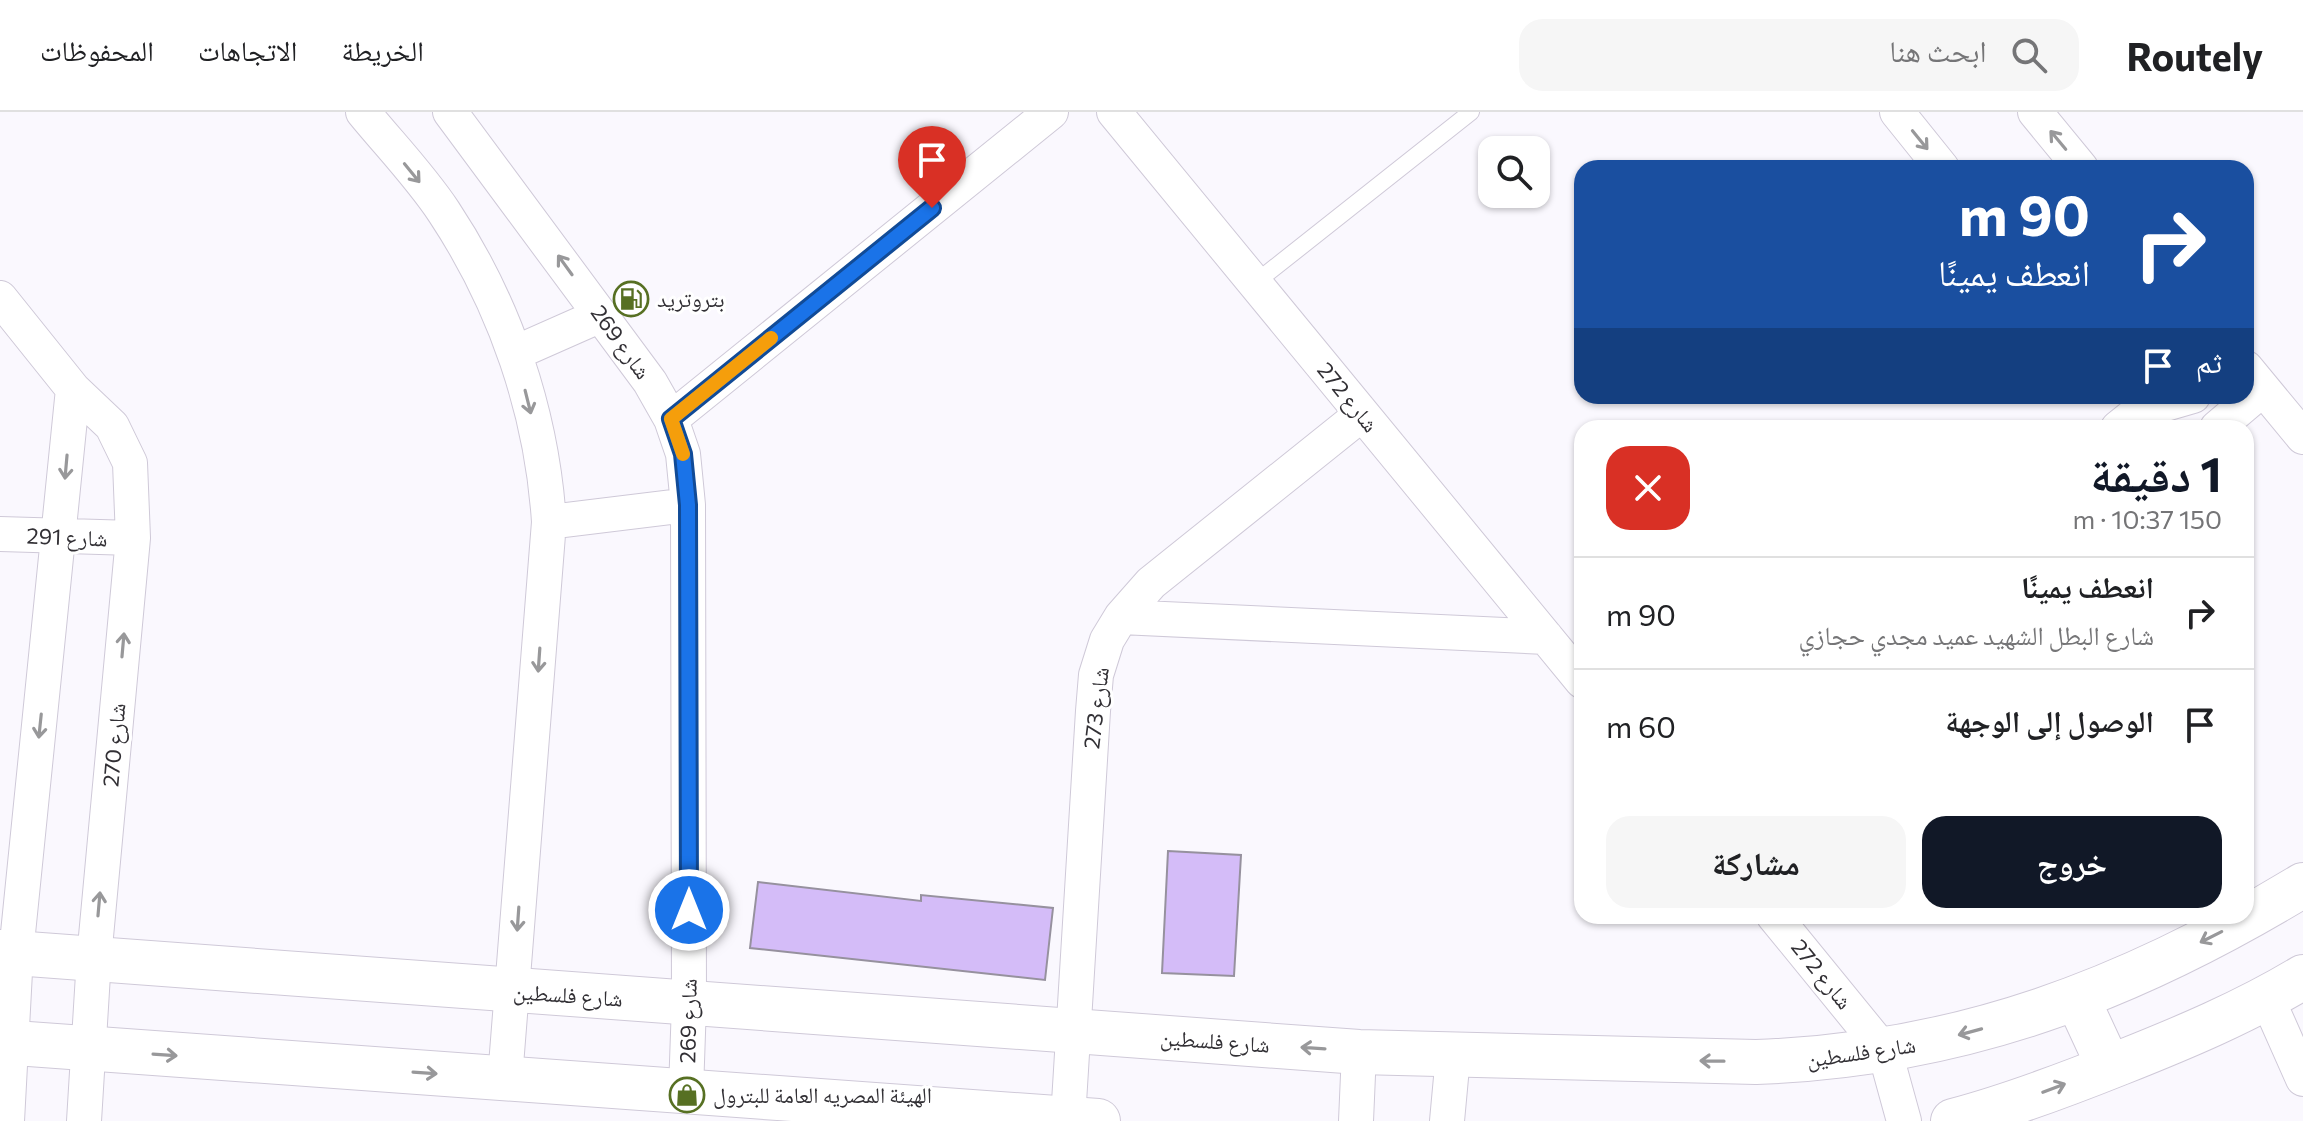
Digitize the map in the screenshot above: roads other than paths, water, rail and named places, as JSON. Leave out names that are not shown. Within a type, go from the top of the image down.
[{"type":"street","points":[[363,112],[442,209],[496,301],[515,353],[547,483],[549,522],[505,1078]]},
{"type":"street","name":"شارع 269","points":[[450,112],[635,359],[671,419],[683,454],[688,505],[689,1004],[686,1091]]},
{"type":"street","points":[[671,419],[1051,112]]},
{"type":"street","name":"شارع 272","points":[[1114,112],[1574,671]]},
{"type":"street","points":[[1897,112],[1936,160]]},
{"type":"street","points":[[2035,112],[2074,160]]},
{"type":"street","name":"شارع 270","points":[[0,298],[73,389],[112,426],[130,463],[133,538],[94,958],[84,1121]]},
{"type":"street","points":[[515,353],[601,315]]},
{"type":"street","points":[[2254,384],[2303,437]]},
{"type":"street","points":[[7,1121],[5,1042],[8,952],[59,538],[73,389]]},
{"type":"street","points":[[2133,416],[2169,404]]},
{"type":"street","points":[[2223,420],[2235,404]]},
{"type":"street","name":"شارع 273","points":[[1083,1120],[1074,1031],[1096,675],[1107,640],[1121,617],[1151,583],[1362,414]]},
{"type":"street","points":[[549,522],[688,505]]},
{"type":"street","name":"شارع 291","points":[[0,534],[133,538]]},
{"type":"street","points":[[1121,617],[1546,637]]},
{"type":"street","name":"شارع فلسطين","points":[[2254,914],[2303,885]]},
{"type":"street","name":"شارع 272","points":[[1781,924],[1885,1052],[1904,1121]]},
{"type":"street","name":"شارع فلسطين","points":[[8,952],[1359,1052],[1756,1062],[1822,1060],[1885,1052],[1972,1032],[2077,998],[2158,964],[2236,924]]},
{"type":"street","points":[[1953,1121],[2002,1108],[2189,1035],[2285,988],[2303,1079]]},
{"type":"street","points":[[2077,998],[2109,1067]]},
{"type":"street","points":[[5,1042],[1083,1120]]},
{"type":"street","points":[[1356,1121],[1359,1052]]},
{"type":"street","points":[[1447,1121],[1453,1056]]},
{"type":"lane","points":[[1255,283],[1471,112]]},
{"type":"place","name":"بتروتريد","points":[[631,299]]},
{"type":"place","name":"الهيئة المصريه العامة للبترول","points":[[687,1095]]}]
